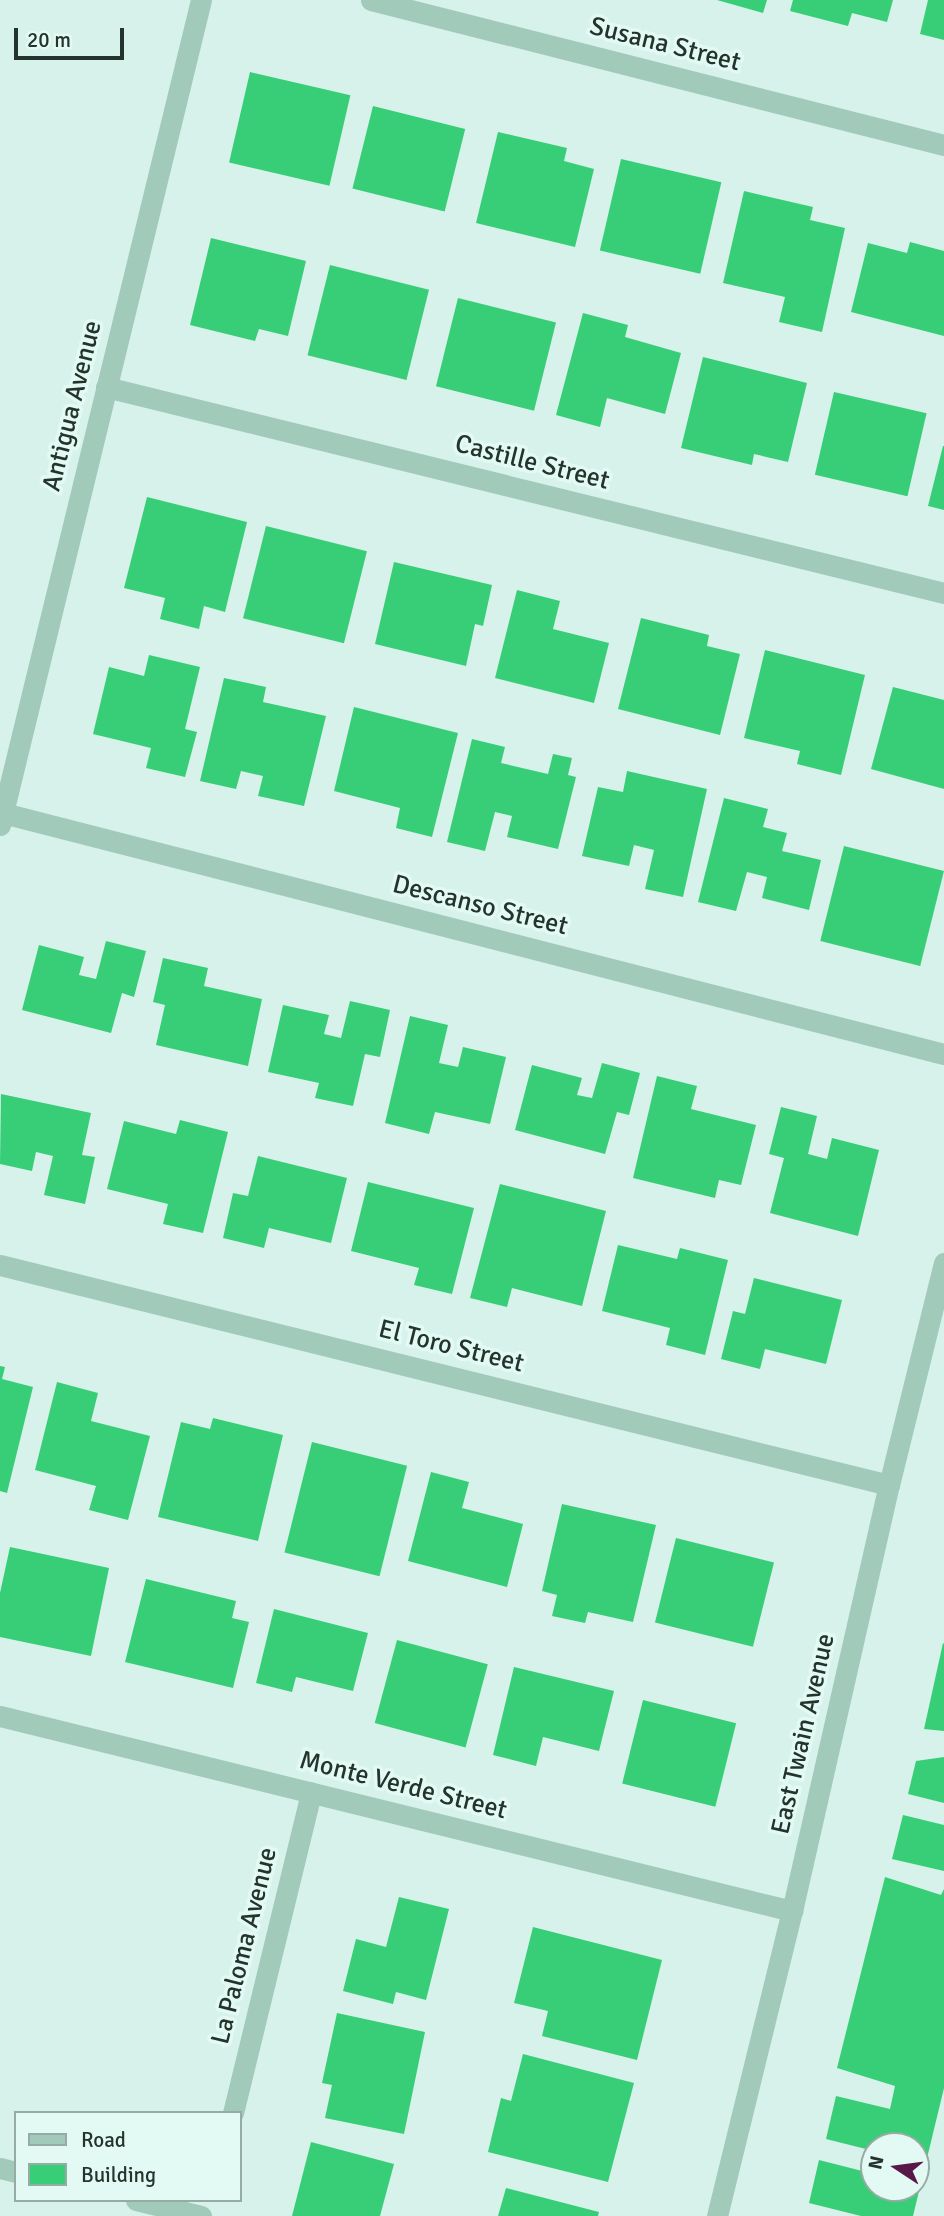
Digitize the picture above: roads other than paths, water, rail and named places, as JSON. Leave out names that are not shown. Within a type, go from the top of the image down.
[{"type":"street","name":"Antigua Avenue","points":[[1,819],[201,0]]},
{"type":"street","name":"Susana Street","points":[[371,0],[944,145]]},
{"type":"street","name":"Castille Street","points":[[106,387],[944,593]]},
{"type":"street","name":"Descanso Street","points":[[1,819],[944,1054]]},
{"type":"street","name":"East Twain Avenue","points":[[717,2216],[792,1911],[888,1485],[944,1264]]},
{"type":"street","name":"El Toro Street","points":[[0,1265],[888,1485]]},
{"type":"street","name":"Monte Verde Street","points":[[0,1716],[792,1911]]},
{"type":"street","name":"La Paloma Avenue","points":[[233,2111],[312,1792]]},
{"type":"street","points":[[144,2202],[201,2216]]}]
